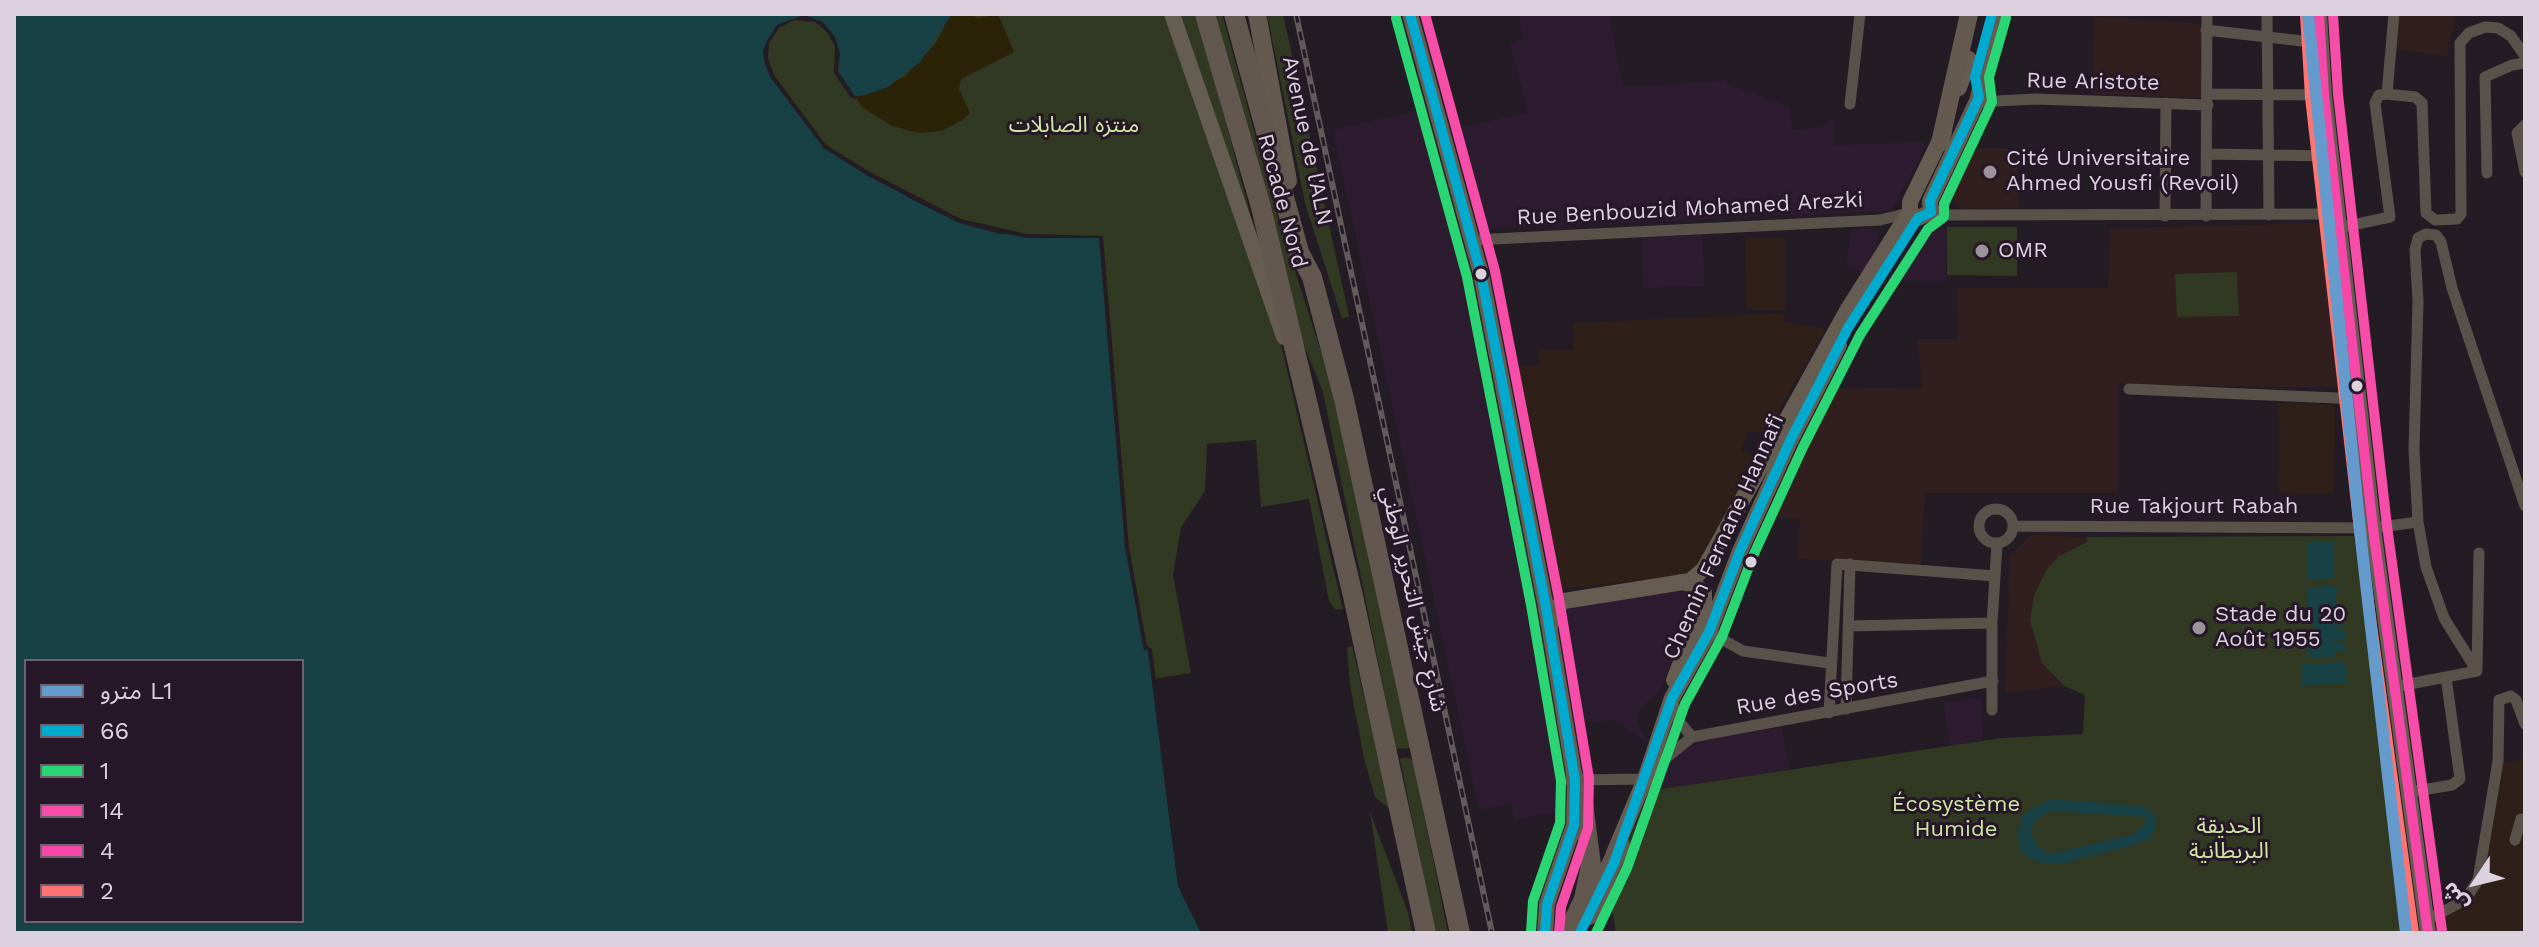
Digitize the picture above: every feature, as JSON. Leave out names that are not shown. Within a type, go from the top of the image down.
[{"type":"highway","name":"Rocade Nord","points":[[1205,14],[1261,207],[1306,403]]},
{"type":"highway","name":"Rocade Nord","points":[[1234,14],[1299,252],[1312,277]]},
{"type":"highway","name":"Avenue de l'ALN","points":[[1257,14],[1288,182],[1312,277]]},
{"type":"highway","points":[[1940,143],[1969,14]]},
{"type":"highway","points":[[1969,59],[1978,14]]},
{"type":"highway","points":[[1978,99],[1975,77],[1992,14]]},
{"type":"highway","points":[[1978,99],[2002,14]]},
{"type":"highway","name":"شارع جيش التحرير الوطني","points":[[1312,277],[1369,512],[1460,933]]},
{"type":"highway","points":[[1306,403],[1426,933]]},
{"type":"highway","points":[[1568,933],[1588,886],[1588,837],[1582,795],[1575,780]]},
{"type":"highway","points":[[1580,933],[1620,845]]},
{"type":"main road","points":[[1172,14],[1306,403]]},
{"type":"main road","points":[[1410,14],[1473,240],[1549,627],[1575,780],[1574,825],[1547,904],[1545,933]]},
{"type":"main road","points":[[2319,14],[2324,95],[2373,528],[2427,926]]},
{"type":"main road","points":[[1919,208],[1969,59]]},
{"type":"main road","points":[[1919,208],[1978,99]]},
{"type":"main road","name":"Chemin Fernane Hannafi","points":[[1549,627],[1556,608],[1564,601],[1698,577],[1848,309],[1919,208]]},
{"type":"main road","name":"Chemin Fernane Hannafi","points":[[1620,845],[1672,698],[1709,632],[1740,551],[1790,441],[1848,328],[1919,208]]},
{"type":"main road","points":[[1672,698],[1674,681],[1704,605],[1704,593],[1695,585],[1681,582]]},
{"type":"main road","points":[[1588,837],[1596,856],[1602,861],[1609,859],[1620,845]]},
{"type":"street","points":[[1850,104],[1860,14]]},
{"type":"street","points":[[2206,216],[2209,154],[2207,14]]},
{"type":"street","points":[[2267,14],[2269,215]]},
{"type":"street","points":[[2387,94],[2394,14]]},
{"type":"street","points":[[1919,208],[1942,215],[2269,215],[2338,221],[2390,217],[2375,103],[2379,95],[2387,94],[2415,97],[2422,103],[2426,213],[2435,220],[2457,219],[2461,199],[2460,43],[2477,30],[2498,28],[2511,36],[2525,56]]},
{"type":"street","points":[[2206,30],[2320,43]]},
{"type":"street","points":[[2487,173],[2485,77],[2512,65],[2525,63]]},
{"type":"street","name":"Rue Aristote","points":[[1978,99],[2166,103],[2266,94],[2324,95]]},
{"type":"street","points":[[2165,216],[2166,103]]},
{"type":"street","points":[[2525,125],[2517,133],[2525,172]]},
{"type":"street","points":[[2209,154],[2331,156]]},
{"type":"street","name":"Rue Benbouzid Mohamed Arezki","points":[[1473,240],[1880,220],[1919,208]]},
{"type":"street","points":[[2477,671],[2444,618],[2426,567],[2418,522],[2414,450],[2418,301],[2415,250],[2418,238],[2426,234],[2436,235],[2441,242],[2452,288],[2525,506]]},
{"type":"street","points":[[2129,389],[2359,399]]},
{"type":"street","points":[[2001,509],[2009,514],[2014,526],[2010,537],[1997,544],[1987,541],[1980,532],[1984,514],[2001,509]]},
{"type":"street","name":"Rue Takjourt Rabah","points":[[2014,526],[2373,528],[2418,522]]},
{"type":"street","points":[[1992,710],[1992,623],[1997,544]]},
{"type":"street","points":[[2477,671],[2479,553]]},
{"type":"street","points":[[1829,713],[1835,566],[1840,562],[1995,576]]},
{"type":"street","points":[[1846,709],[1850,564]]},
{"type":"street","points":[[1848,626],[1992,623]]},
{"type":"street","points":[[1709,632],[1743,651],[1829,663]]},
{"type":"street","points":[[2394,687],[2477,671]]},
{"type":"street","points":[[2410,792],[2452,785],[2460,779],[2446,677]]},
{"type":"street","name":"Rue des Sports","points":[[1692,737],[1993,681]]},
{"type":"street","points":[[2427,926],[2465,900],[2478,880],[2498,761],[2499,700],[2511,696],[2516,700],[2525,724]]},
{"type":"street","points":[[1575,780],[1646,777],[1692,737],[1678,720],[1672,698]]},
{"type":"street","points":[[2515,840],[2521,819],[2525,820]]},
{"type":"shaded area","points":[[1518,14],[1609,14],[1623,87],[1727,80],[1727,84],[1789,106],[1792,130],[1821,127],[1834,118],[1834,145],[1925,142],[1920,158],[1891,211],[1483,229],[1457,129],[1528,112],[1510,44],[1524,39]]},
{"type":"shaded area","points":[[2397,14],[2456,14],[2447,57],[2394,49]]},
{"type":"shaded area","points":[[2094,16],[2202,24],[2205,98],[2092,94]]},
{"type":"shaded area","points":[[1427,108],[1485,338],[1568,810],[1514,820],[1511,804],[1479,810],[1333,130]]},
{"type":"shaded area","name":"Cité Universitaire Ahmed Yousfi (Revoil)","points":[[1972,148],[2018,149],[2019,208],[1960,209],[1955,203],[1953,194]]},
{"type":"shaded area","points":[[2321,223],[2339,388],[2118,384],[2118,493],[1925,493],[1921,566],[1797,559],[1800,520],[1768,515],[1778,485],[1823,389],[1922,388],[1917,339],[1958,339],[1957,288],[2108,288],[2110,228]]},
{"type":"shaded area","points":[[1947,227],[1946,281],[1887,281],[1925,230]]},
{"type":"shaded area","points":[[1852,229],[1868,229],[1878,234],[1876,248],[1863,273],[1846,265]]},
{"type":"shaded area","points":[[1702,235],[1705,286],[1643,288],[1642,237]]},
{"type":"shaded area","points":[[1745,237],[1785,237],[1785,310],[1746,310]]},
{"type":"shaded area","points":[[1784,313],[1784,322],[1826,329],[1766,432],[1748,432],[1741,451],[1755,456],[1725,525],[1700,565],[1690,574],[1556,590],[1516,366],[1540,364],[1538,350],[1573,350],[1573,323]]},
{"type":"shaded area","points":[[2278,403],[2335,405],[2334,494],[2279,493]]},
{"type":"shaded area","points":[[2031,535],[2087,537],[2087,541],[2059,556],[2046,570],[2053,676],[2064,686],[2005,693],[2010,555]]},
{"type":"shaded area","points":[[1692,590],[1700,598],[1657,695],[1640,708],[1636,721],[1647,742],[1614,720],[1578,723],[1562,613],[1574,605]]},
{"type":"shaded area","points":[[1981,697],[1983,741],[1949,746],[1944,703]]},
{"type":"shaded area","points":[[1782,727],[1790,770],[1649,791],[1672,761],[1695,741]]},
{"type":"shaded area","points":[[2525,758],[2525,933],[2432,933],[2430,917],[2463,900],[2477,883],[2502,764]]},
{"type":"green space","name":"منتزه الصابلات","points":[[952,14],[1197,14],[1254,228],[1343,610],[1335,609],[1329,601],[1309,499],[1261,507],[1256,440],[1207,444],[1205,491],[1181,527],[1173,575],[1191,673],[1152,679],[1148,650],[1026,238],[959,223],[823,148],[766,68],[769,34],[793,16],[946,27]]},
{"type":"green space","points":[[1214,14],[1222,14],[1278,218],[1332,386],[1411,748],[1396,749],[1323,392],[1303,343]]},
{"type":"green space","points":[[1267,14],[1283,14],[1349,316],[1342,319],[1305,203]]},
{"type":"green space","name":"OMR","points":[[1947,227],[2017,227],[2017,276],[1947,275]]},
{"type":"green space","points":[[2237,272],[2239,316],[2177,317],[2175,274]]},
{"type":"green space","points":[[2354,536],[2409,933],[1616,933],[1609,890],[1649,791],[2002,738],[2083,734],[2085,695],[2064,686],[2042,663],[2030,620],[2034,596],[2046,570],[2059,556],[2087,542],[2087,537]]},
{"type":"green space","points":[[1352,646],[1391,810],[1375,797],[1364,758],[1350,685],[1347,647]]},
{"type":"green space","points":[[1400,759],[1413,760],[1448,933],[1435,933]]},
{"type":"green space","points":[[1370,812],[1408,912],[1412,933],[1388,933]]},
{"type":"sand","points":[[952,14],[969,14],[978,18],[998,14],[1014,52],[961,79],[959,89],[970,113],[942,131],[918,133],[892,126],[862,107],[854,96],[865,95],[904,77],[935,44]]},
{"type":"water","points":[[14,14],[952,14],[920,62],[888,87],[865,95],[854,96],[838,71],[840,63],[830,29],[804,15],[777,25],[763,50],[766,68],[823,148],[913,200],[959,223],[1000,234],[1099,238],[1125,547],[1144,650],[1148,650],[1178,886],[1201,933],[14,933]]},
{"type":"water","points":[[2307,542],[2333,542],[2333,580],[2307,580]]},
{"type":"water","points":[[2333,586],[2338,589],[2334,602],[2340,603],[2340,612],[2333,615],[2342,615],[2343,625],[2334,629],[2345,629],[2345,639],[2334,639],[2334,642],[2346,643],[2346,652],[2335,652],[2334,657],[2308,658],[2308,633],[2314,632],[2313,613],[2308,612],[2307,587]]},
{"type":"water","points":[[2346,662],[2347,683],[2302,685],[2301,664]]},
{"type":"water","points":[[2049,799],[2143,806],[2155,814],[2156,830],[2149,839],[2133,845],[2065,863],[2042,863],[2029,858],[2020,849],[2017,836],[2023,814]],"holes":[[[2050,811],[2145,817],[2145,824],[2134,834],[2050,854],[2036,845],[2031,831],[2035,821]]]},
{"type":"pier","points":[[804,15],[823,22],[835,37],[840,54],[838,71],[857,99],[851,98],[834,73],[835,46],[827,32],[815,22],[794,20],[779,28],[769,43],[768,58],[774,75],[826,145],[870,172],[961,219],[1027,234],[1103,236],[1129,547],[1147,646],[1152,649],[1182,885],[1205,933],[1201,933],[1178,886],[1148,650],[1144,650],[1125,547],[1099,238],[1026,238],[960,223],[868,176],[824,148],[770,77],[764,59],[766,42],[777,25]]},
{"type":"railway","points":[[1296,14],[1492,933]]},
{"type":"metro line","name":"L1","points":[[2308,14],[2361,540],[2406,933]]},
{"type":"transit line","name":"66","points":[[1410,14],[1481,274],[1545,602],[1575,780],[1574,825],[1547,904],[1545,933]]},
{"type":"transit line","name":"14","points":[[1425,14],[1495,271],[1559,599],[1589,778],[1588,828],[1561,907],[1559,933]]},
{"type":"transit line","name":"66","points":[[1580,933],[1614,863],[1672,698],[1709,632],[1740,551],[1790,441],[1848,328],[1918,218],[1931,212],[1930,201],[1979,97],[1975,77],[1992,14]]},
{"type":"transit line","name":"4","points":[[2319,14],[2324,95],[2373,528],[2428,933]]},
{"type":"transit line","name":"14","points":[[2333,14],[2338,94],[2387,526],[2442,931]]},
{"type":"transit line","name":"2","points":[[2305,15],[2310,97],[2359,530],[2414,933]]},
{"type":"transit line","name":"1","points":[[1396,18],[1467,277],[1531,605],[1561,781],[1560,823],[1533,901],[1531,932]]},
{"type":"transit line","name":"1","points":[[1596,933],[1627,868],[1685,704],[1722,637],[1753,556],[1803,447],[1860,335],[1928,229],[1944,217],[1944,204],[1992,102],[1989,77],[2006,18]]},
{"type":"place","name":"Cité Universitaire Ahmed Yousfi (Revoil)","points":[[1990,172]]},
{"type":"place","name":"OMR","points":[[1982,251]]},
{"type":"place","name":"Stade du 20 Août 1955","points":[[2199,628]]},
{"type":"park label","name":"Écosystème Humide","points":[[1956,818]]},
{"type":"park label","name":"الحديقة البريطانية","points":[[2229,840]]}]
